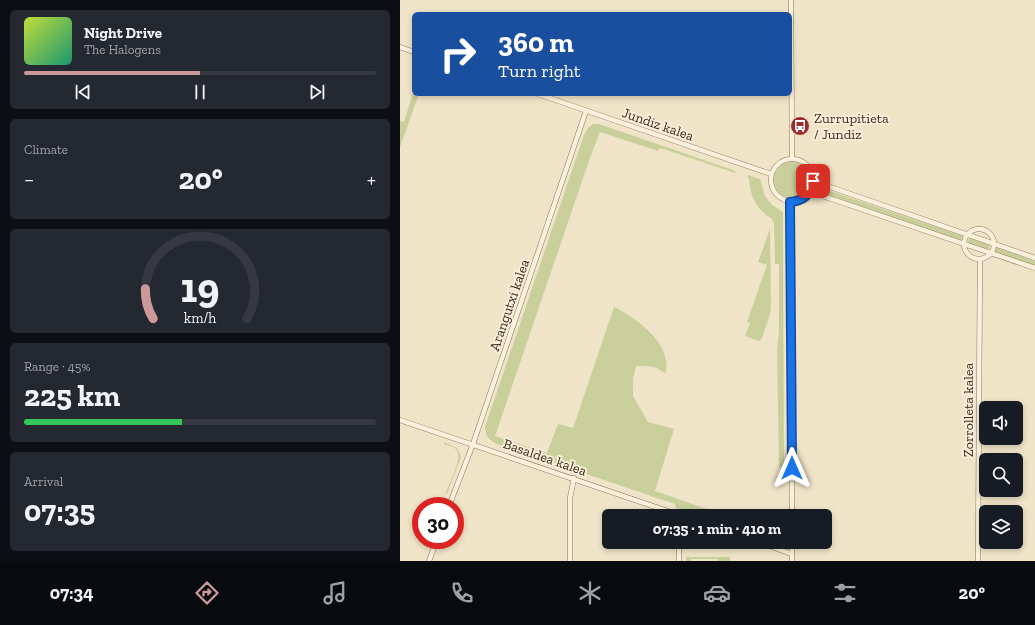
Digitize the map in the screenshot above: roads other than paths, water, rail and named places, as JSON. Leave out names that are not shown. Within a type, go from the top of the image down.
[{"type":"street","points":[[791,0],[791,12]]},
{"type":"street","points":[[400,47],[412,51]]},
{"type":"street","name":"Jundiz kalea","points":[[544,96],[772,174]]},
{"type":"street","points":[[792,96],[792,159]]},
{"type":"street","name":"Arangutxi kalea","points":[[453,497],[473,444],[586,110]]},
{"type":"street","points":[[792,159],[805,164],[811,172],[813,181],[809,193],[800,200],[790,202],[781,199],[774,192],[770,183],[772,174],[777,165],[792,159]]},
{"type":"street","points":[[813,181],[1035,258]]},
{"type":"street","points":[[809,193],[817,194],[1035,268]]},
{"type":"street","points":[[790,202],[792,509]]},
{"type":"street","points":[[982,230],[990,234],[994,244],[991,254],[984,259],[980,259],[967,253],[964,244],[967,235],[973,231],[982,230]]},
{"type":"street","name":"Zorrolleta kalea","points":[[978,561],[980,259]]},
{"type":"street","name":"Basaldea kalea","points":[[400,420],[662,509]]},
{"type":"street","points":[[570,561],[570,498],[574,478]]},
{"type":"street","points":[[429,561],[434,549]]},
{"type":"street","points":[[679,549],[679,561]]},
{"type":"street","points":[[778,549],[792,554]]},
{"type":"street","points":[[792,549],[792,561]]},
{"type":"place","name":"Zurrupitieta / Jundiz","points":[[800,126]]}]
